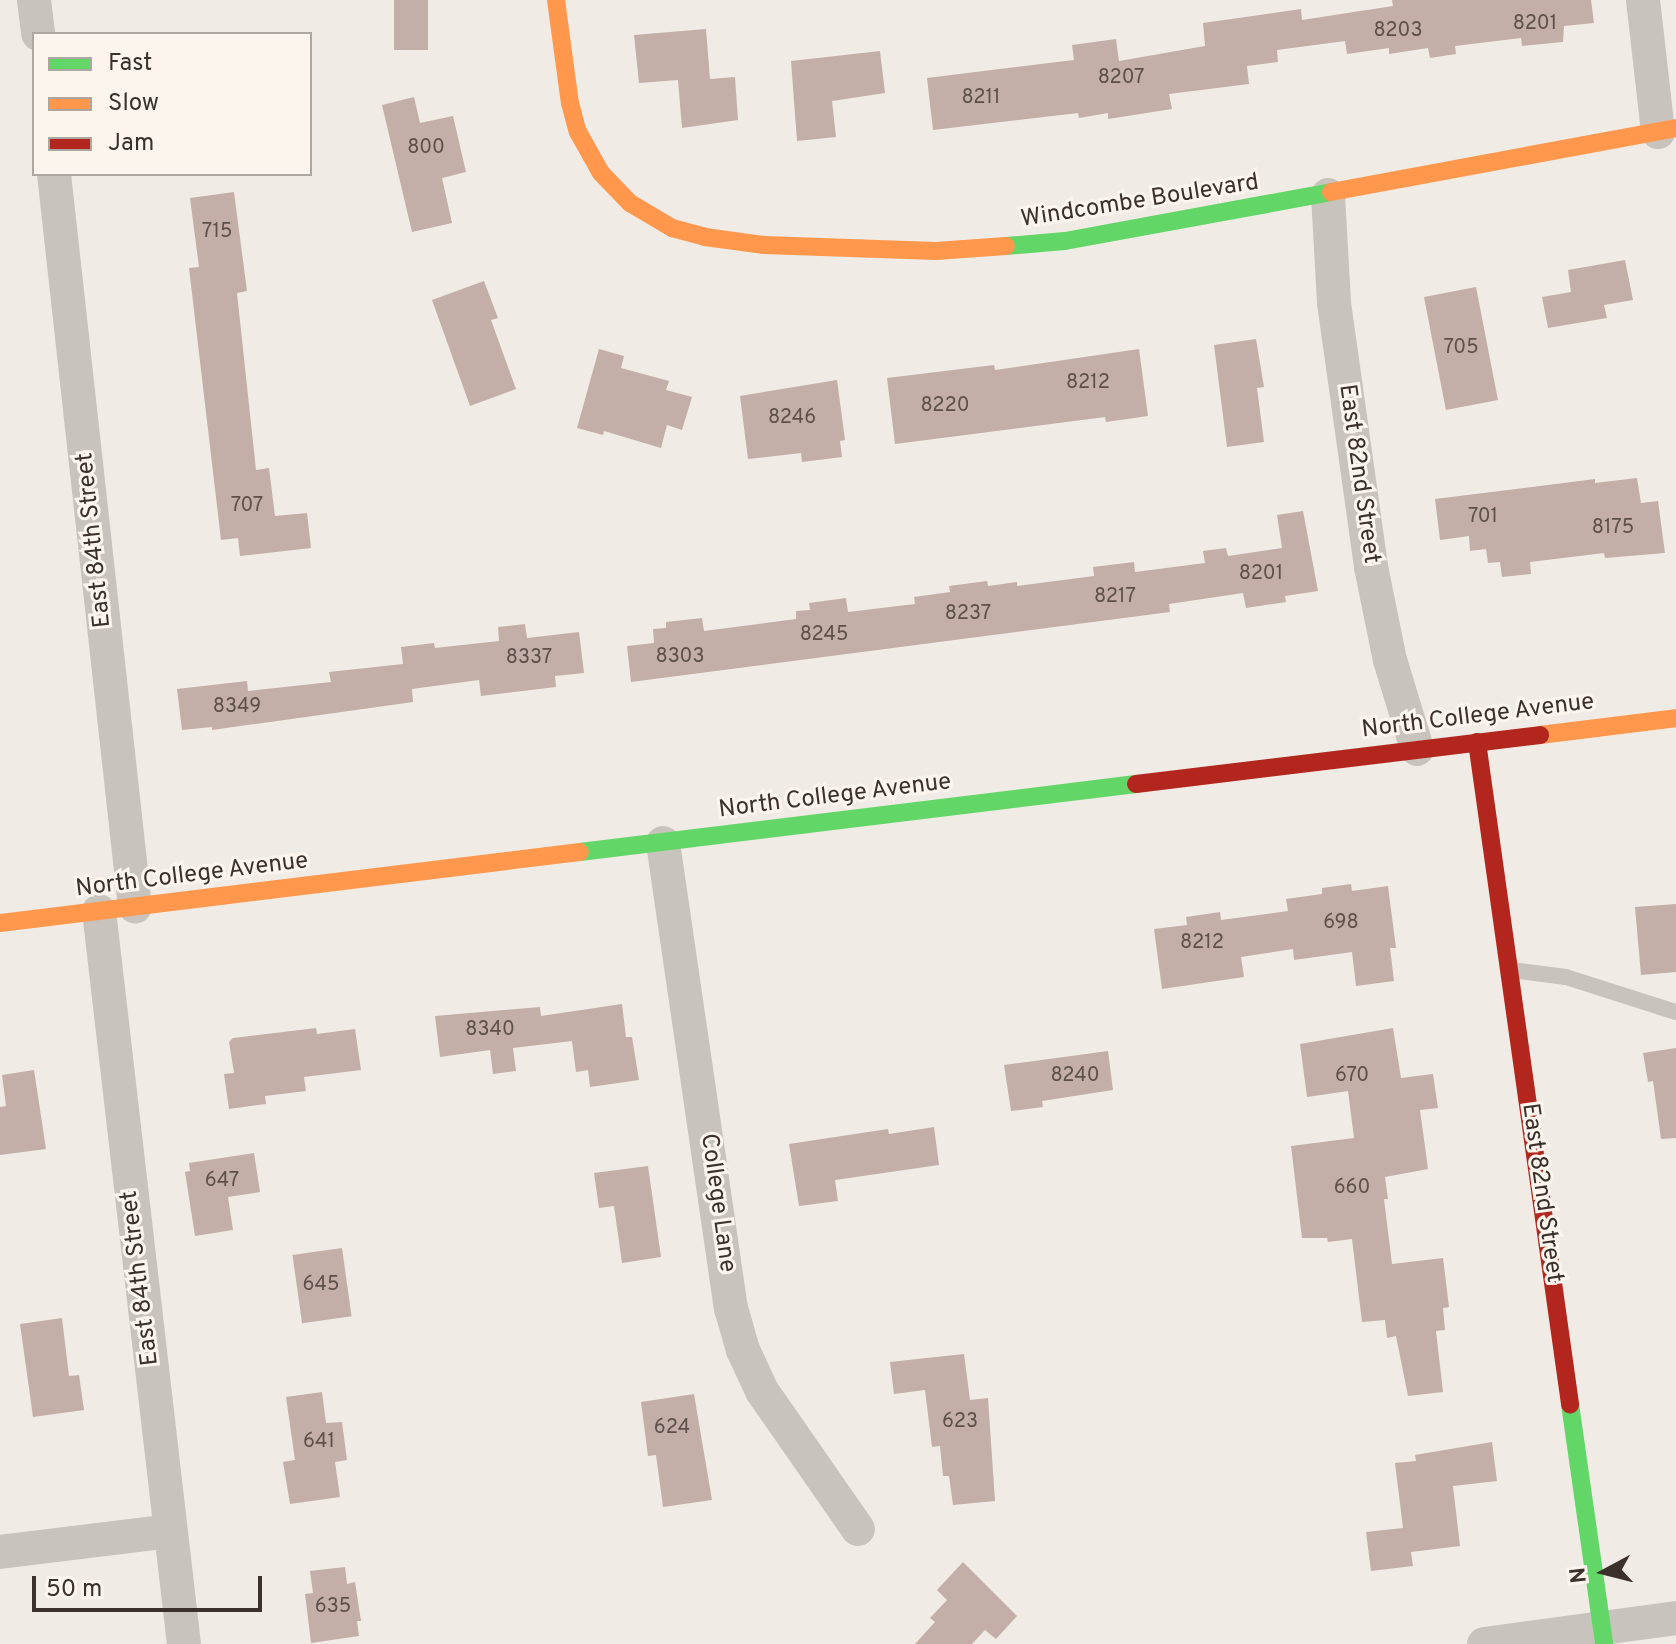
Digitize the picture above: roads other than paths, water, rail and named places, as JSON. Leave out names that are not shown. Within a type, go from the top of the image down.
[{"type":"street","points":[[34,0],[38,32]]},
{"type":"street","name":"Windcombe Boulevard","points":[[556,0],[570,103],[578,132],[593,161],[630,203],[660,222],[705,237],[792,248],[879,251],[980,249],[1065,241],[1328,195],[1667,130]]},
{"type":"street","points":[[1643,0],[1667,130]]},
{"type":"street","name":"East 84th Street","points":[[54,176],[135,907]]},
{"type":"street","name":"East 82nd Street","points":[[1328,195],[1334,303],[1371,567],[1390,660],[1417,749]]},
{"type":"street","name":"North College Avenue","points":[[0,923],[1676,718]]},
{"type":"street","name":"East 82nd Street","points":[[1477,742],[1603,1636]]},
{"type":"street","name":"College Lane","points":[[663,843],[731,1308],[743,1350],[762,1391],[858,1529]]},
{"type":"street","name":"East 84th Street","points":[[99,911],[184,1644]]},
{"type":"street","points":[[0,1552],[170,1531]]},
{"type":"street","points":[[1484,1644],[1603,1636],[1676,1618]]},
{"type":"lane","points":[[1509,970],[1566,977],[1676,1012]]}]
